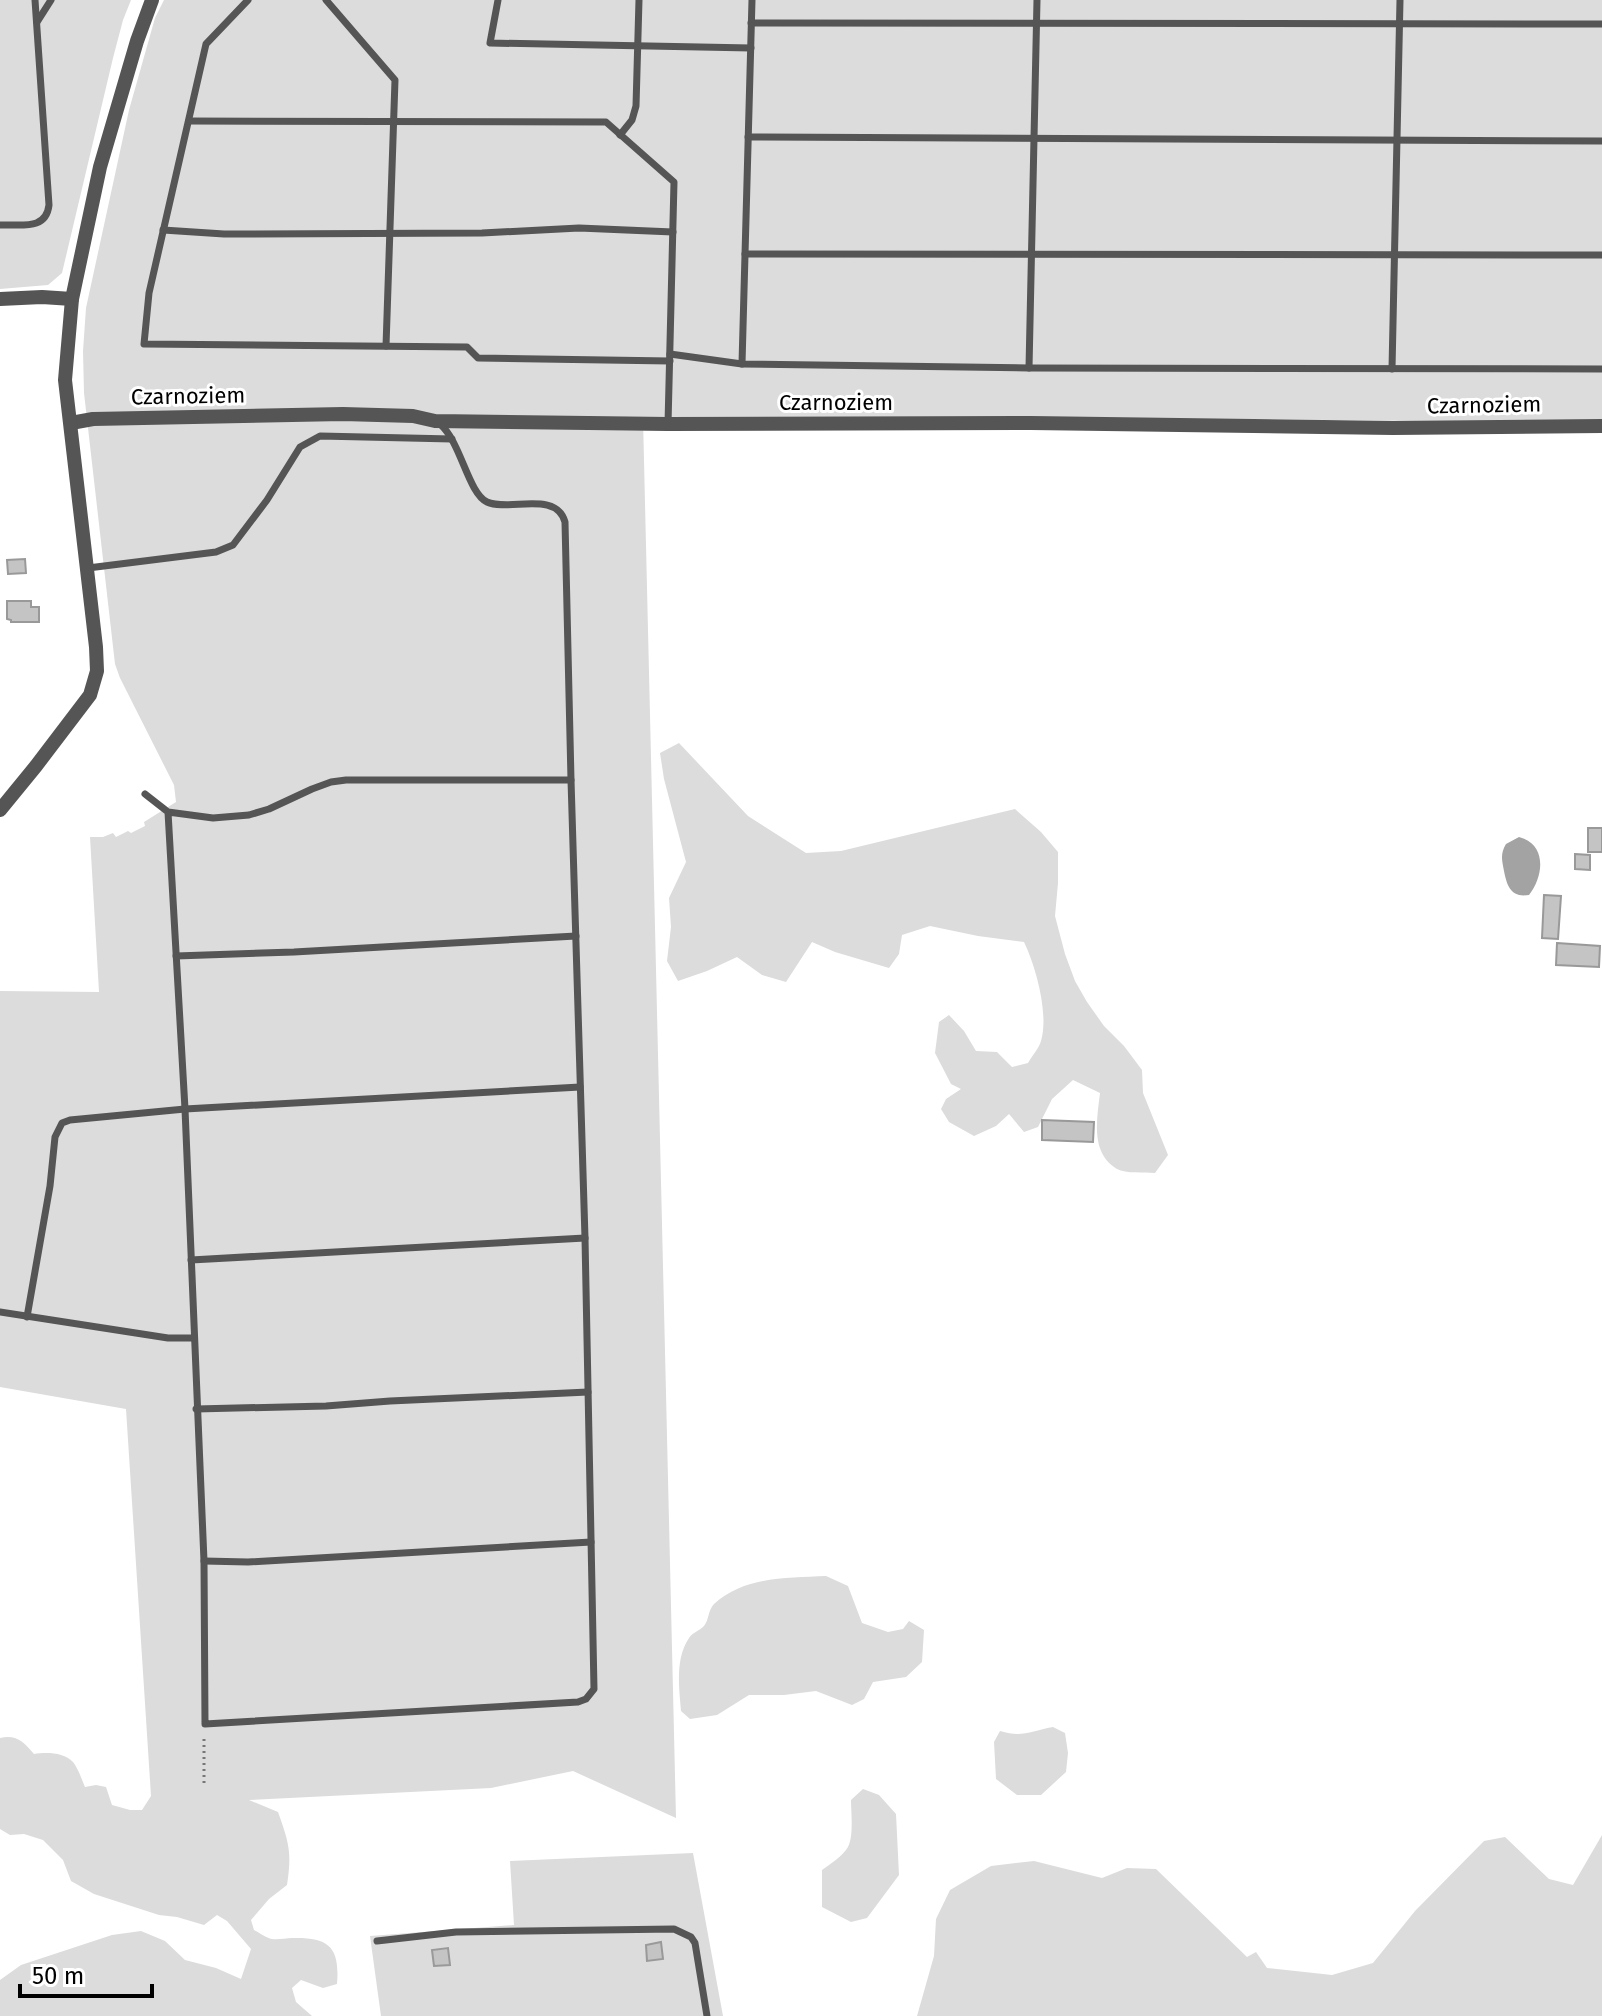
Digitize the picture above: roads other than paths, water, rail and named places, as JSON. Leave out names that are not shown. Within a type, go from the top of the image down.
[{"type":"street","points":[[0,810],[90,695],[97,671],[65,380],[72,299],[100,167],[152,0]]},
{"type":"street","points":[[0,299],[72,299]]},
{"type":"street","name":"Czarnoziem","points":[[71,423],[93,419],[343,414],[403,415],[435,421],[668,424],[1031,423],[1393,428],[1602,426]]},
{"type":"lane","points":[[0,225],[36,224],[48,216],[35,0]]},
{"type":"lane","points":[[37,22],[51,0]]},
{"type":"lane","points":[[248,0],[206,44],[149,293],[144,344],[467,347],[478,358],[670,358],[742,364],[1602,369]]},
{"type":"lane","points":[[326,0],[395,80],[386,346]]},
{"type":"lane","points":[[498,0],[490,43],[751,48]]},
{"type":"lane","points":[[620,135],[632,120],[636,106],[639,0]]},
{"type":"lane","points":[[742,364],[752,0]]},
{"type":"lane","points":[[1029,368],[1037,0]]},
{"type":"lane","points":[[1392,369],[1400,0]]},
{"type":"lane","points":[[751,23],[1602,24]]},
{"type":"lane","points":[[189,121],[606,122],[674,182],[668,424]]},
{"type":"lane","points":[[748,137],[1602,141]]},
{"type":"lane","points":[[163,230],[224,234],[482,233],[579,228],[673,232]]},
{"type":"lane","points":[[745,254],[1602,255]]},
{"type":"lane","points":[[168,812],[185,1109],[204,1561],[205,1724],[578,1702],[586,1699],[594,1689],[585,1238],[563,516],[552,506],[491,504],[483,500],[447,430],[435,421]]},
{"type":"lane","points":[[87,568],[216,552],[233,545],[267,500],[300,447],[320,436],[452,439]]},
{"type":"lane","points":[[145,794],[168,812],[213,818],[249,815],[312,789],[346,780],[571,780]]},
{"type":"lane","points":[[176,956],[576,936]]},
{"type":"lane","points":[[27,1317],[50,1186],[55,1137],[62,1123],[185,1109],[580,1087]]},
{"type":"lane","points":[[191,1260],[585,1238]]},
{"type":"lane","points":[[0,1312],[168,1338],[194,1338]]},
{"type":"lane","points":[[196,1409],[326,1406],[588,1392]]},
{"type":"lane","points":[[204,1561],[248,1562],[591,1542]]},
{"type":"lane","points":[[377,1941],[456,1932],[674,1929],[691,1937],[695,1943],[707,2016]]}]
